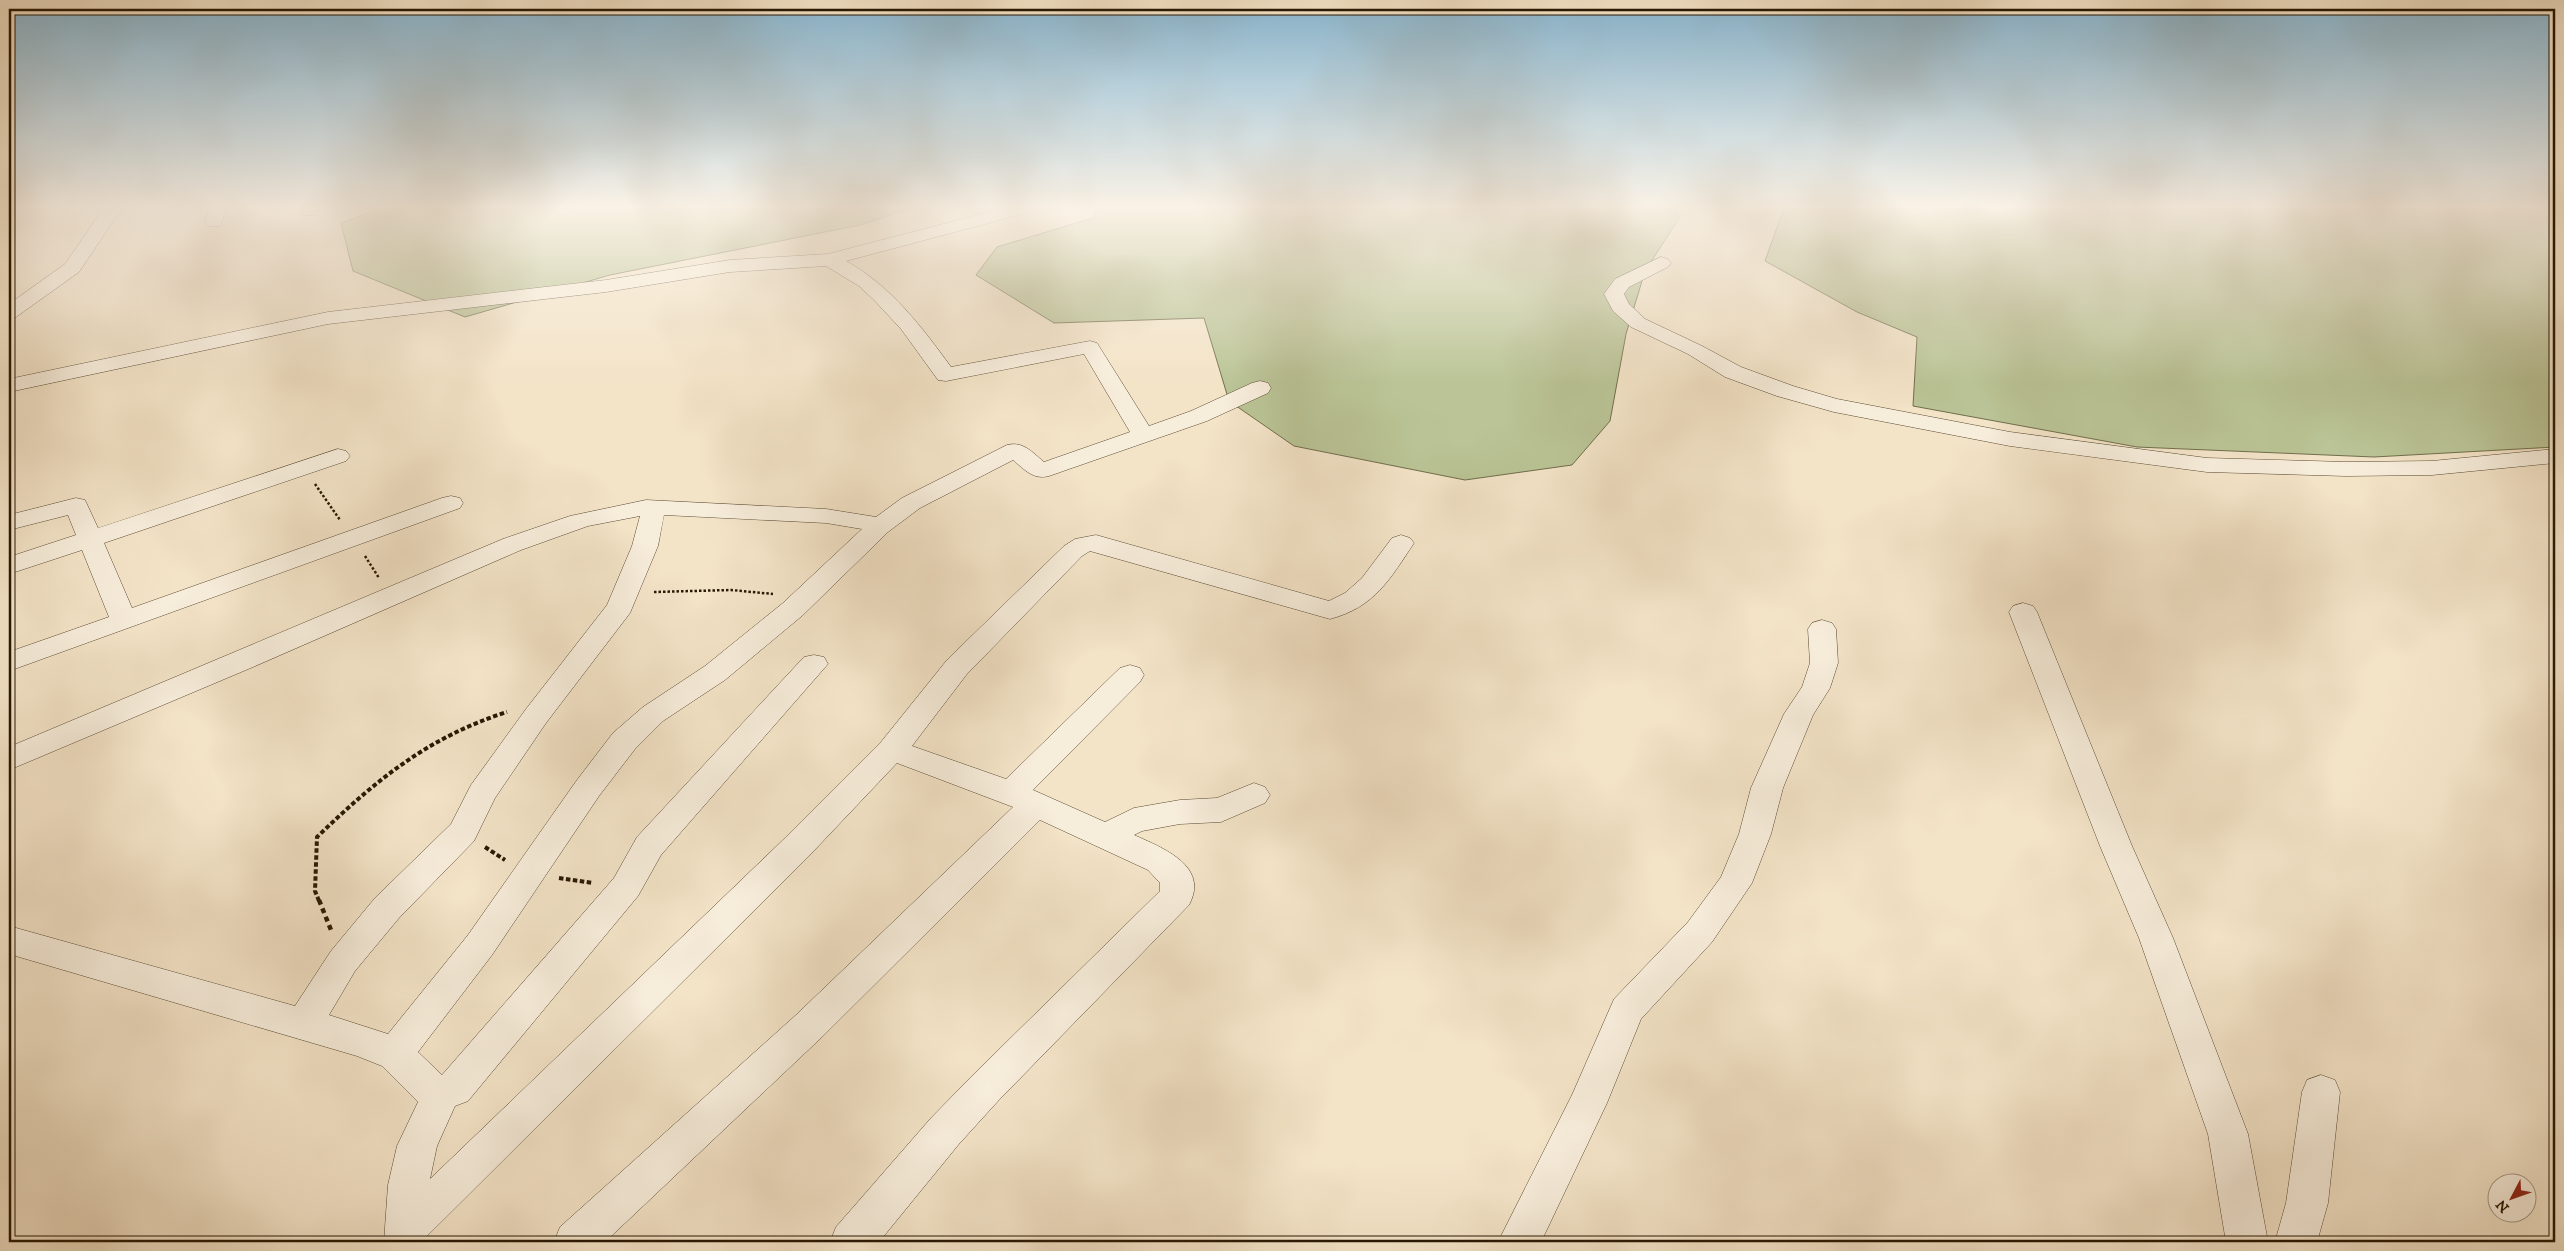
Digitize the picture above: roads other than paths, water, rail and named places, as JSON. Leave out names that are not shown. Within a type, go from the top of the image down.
[{"type":"street","points":[[9,313],[73,266]]},
{"type":"street","points":[[9,385],[328,318],[606,286],[728,266]]},
{"type":"street","points":[[843,266],[874,287],[899,312],[946,375],[1090,347],[1144,436]]},
{"type":"street","points":[[1654,266],[1622,283],[1614,294],[1620,307],[1638,323],[1695,350],[1733,372],[1785,391],[1844,407],[2010,439],[2207,465],[2346,469],[2432,468],[2555,456]]},
{"type":"street","points":[[9,288],[42,290]]},
{"type":"street","points":[[395,1054],[480,945],[588,788],[624,741],[653,714],[715,673],[806,597],[879,527],[911,503],[1015,450],[1041,471],[1144,436],[1231,402],[1260,388]]},
{"type":"street","points":[[9,566],[338,456]]},
{"type":"street","points":[[9,662],[451,503]]},
{"type":"street","points":[[9,522],[76,505],[124,621]]},
{"type":"street","points":[[9,759],[172,692],[529,538],[621,510],[646,507],[826,516],[866,522],[879,527]]},
{"type":"street","points":[[304,1023],[343,961],[387,908],[463,832],[482,793],[547,702],[620,607],[645,546],[652,516],[646,507]]},
{"type":"street","points":[[405,1235],[448,1190],[775,869],[892,750],[957,667],[1072,550],[1084,544],[1096,544],[1330,610],[1351,603],[1374,582],[1401,543]]},
{"type":"street","points":[[2022,612],[2116,846],[2156,938],[2228,1134],[2246,1242]]},
{"type":"street","points":[[1519,1242],[1588,1103],[1627,1010],[1700,932],[1735,883],[1755,834],[1767,788],[1782,751],[1799,714],[1816,688],[1824,663],[1822,629]]},
{"type":"street","points":[[9,940],[363,1041],[395,1054],[433,1092],[441,1094],[454,1089],[462,1082],[626,887],[649,846],[814,664]]},
{"type":"street","points":[[575,1242],[809,1026],[1023,799],[1130,675]]},
{"type":"street","points":[[850,1242],[873,1219],[957,1118],[1023,1048],[1177,896],[1177,879],[1160,861],[1023,799],[892,750]]},
{"type":"street","points":[[1108,836],[1134,820],[1180,812],[1221,810],[1254,795]]},
{"type":"street","points":[[2296,1242],[2308,1204],[2321,1092]]},
{"type":"street","points":[[405,1235],[408,1185],[417,1146],[441,1094]]}]
